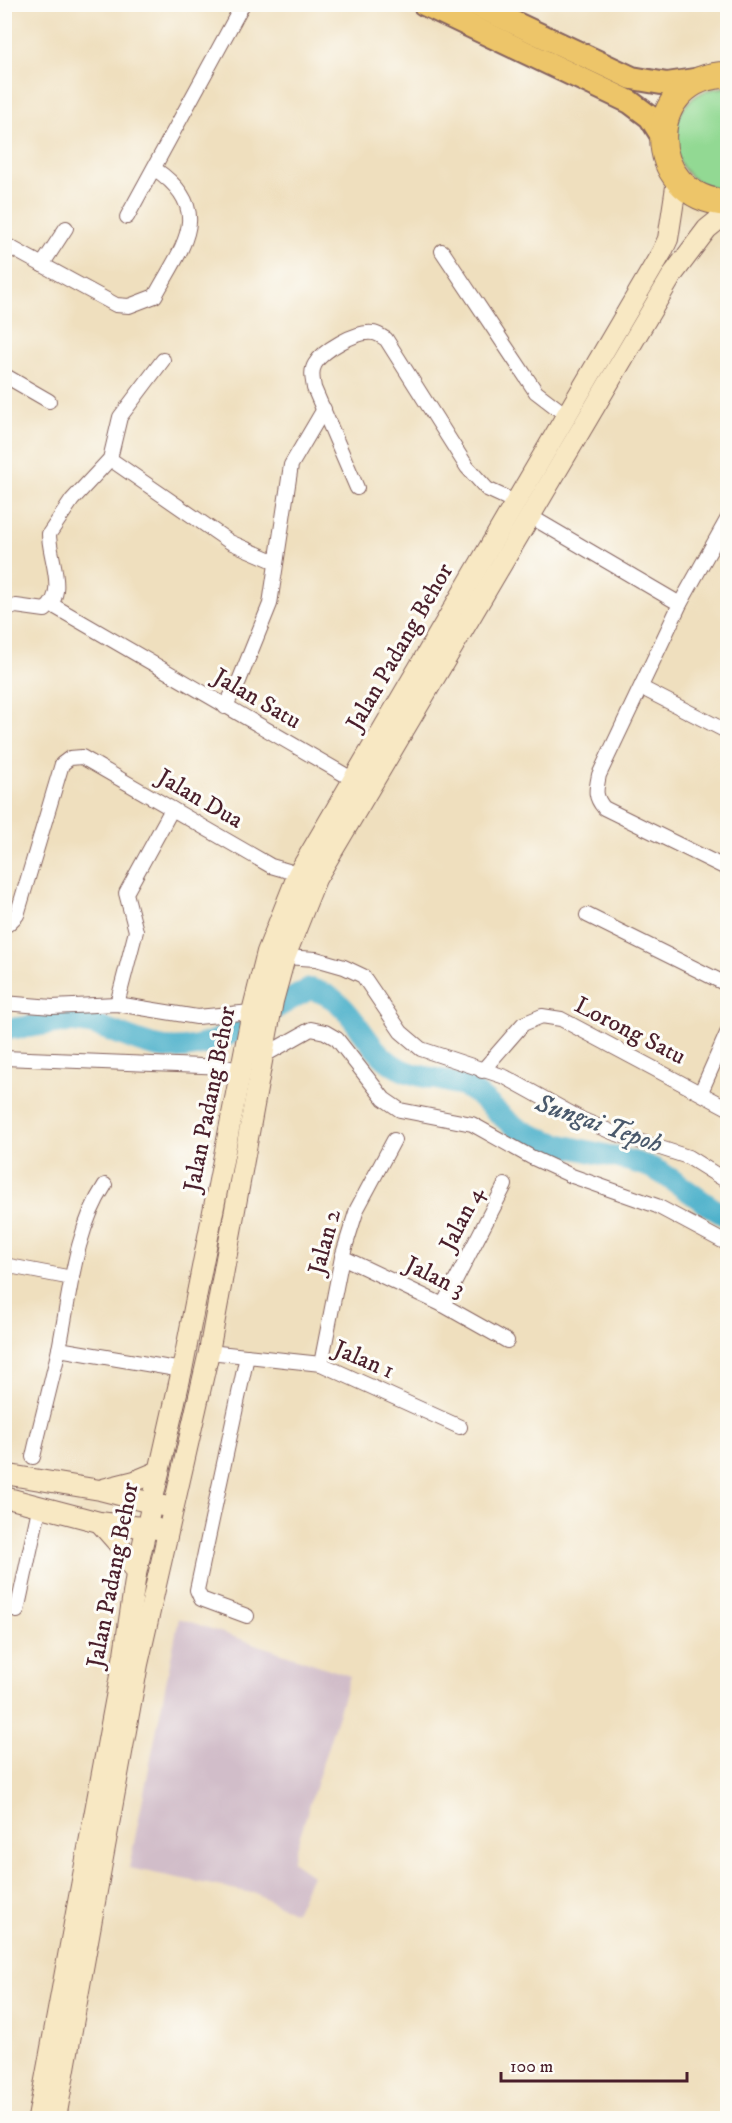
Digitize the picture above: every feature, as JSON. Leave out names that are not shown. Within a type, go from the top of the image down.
[{"type":"highway","points":[[719,75],[687,88],[674,101],[664,124],[662,136],[667,164],[677,180],[694,195],[728,203]]},
{"type":"main road","points":[[424,4],[630,102],[650,117],[662,136]]},
{"type":"main road","points":[[474,4],[632,78],[667,84],[719,75]]},
{"type":"main road","name":"Jalan Padang Behor","points":[[38,2118],[124,1654],[136,1574],[182,1370],[252,1012],[267,952],[307,876],[521,509],[566,415],[662,252],[668,239],[677,180]]},
{"type":"main road","name":"Jalan Padang Behor","points":[[56,2118],[138,1664],[209,1352],[273,1001],[307,876],[352,779],[521,509],[673,274],[707,229],[728,212]]},
{"type":"main road","points":[[100,1490],[135,1481],[159,1471]]},
{"type":"main road","points":[[4,1474],[100,1490],[174,1508]]},
{"type":"main road","points":[[4,1497],[40,1504],[99,1522],[169,1531]]},
{"type":"main road","points":[[99,1522],[121,1547],[136,1574]]},
{"type":"street","points":[[127,217],[243,4]]},
{"type":"street","points":[[4,244],[116,305],[129,306],[144,302],[155,296],[189,234],[186,198],[175,183],[155,169]]},
{"type":"street","points":[[42,266],[66,228]]},
{"type":"street","points":[[442,251],[536,392],[566,415]]},
{"type":"street","points":[[357,488],[314,388],[312,373],[315,362],[350,338],[374,332],[386,339],[467,467],[487,489],[680,604]]},
{"type":"street","points":[[4,610],[16,606],[45,610],[52,605],[57,591],[57,581],[49,534],[72,500],[110,459],[120,417],[163,360]]},
{"type":"street","points":[[4,375],[49,401]]},
{"type":"street","points":[[225,707],[239,681],[270,604],[291,465],[324,409]]},
{"type":"street","points":[[110,459],[230,542],[276,562]]},
{"type":"street","points":[[728,518],[680,604],[642,688],[598,775],[595,791],[597,799],[604,808],[728,869]]},
{"type":"street","name":"Jalan Satu","points":[[52,605],[139,658],[352,779]]},
{"type":"street","points":[[642,688],[728,732]]},
{"type":"street","name":"Jalan Dua","points":[[6,924],[17,915],[62,764],[70,758],[82,757],[271,866],[307,876]]},
{"type":"street","points":[[117,1004],[136,931],[126,893],[172,809]]},
{"type":"street","points":[[587,915],[728,985]]},
{"type":"street","points":[[285,957],[315,959],[344,967],[363,976],[401,1032],[422,1049],[505,1077],[581,1119],[614,1133],[688,1157],[728,1182]]},
{"type":"street","points":[[4,1003],[52,1007],[117,1004],[197,1017],[252,1012]]},
{"type":"street","name":"Lorong Satu","points":[[482,1071],[524,1024],[542,1016],[561,1019],[728,1108]]},
{"type":"street","points":[[264,1050],[311,1029],[326,1032],[337,1039],[384,1099],[400,1110],[472,1124],[531,1157],[572,1176],[657,1206],[728,1244]]},
{"type":"street","points":[[700,1092],[728,1031]]},
{"type":"street","points":[[4,1058],[242,1066]]},
{"type":"street","name":"Jalan 2","points":[[321,1364],[342,1257],[357,1209],[394,1140]]},
{"type":"street","points":[[33,1457],[59,1349],[72,1278],[93,1204],[105,1185]]},
{"type":"street","name":"Jalan 4","points":[[443,1305],[505,1185]]},
{"type":"street","name":"Jalan 3","points":[[342,1257],[443,1305],[507,1341]]},
{"type":"street","points":[[4,1265],[72,1278]]},
{"type":"street","points":[[59,1349],[182,1370]]},
{"type":"street","name":"Jalan 1","points":[[209,1352],[321,1364],[460,1427]]},
{"type":"street","points":[[247,1356],[197,1590],[201,1599],[247,1616]]},
{"type":"street","points":[[17,1611],[40,1504]]},
{"type":"shaded area","points":[[179,1618],[350,1676],[292,1861],[312,1875],[295,1913],[257,1894],[129,1868]]},
{"type":"green space","points":[[727,87],[727,192],[702,184],[689,175],[677,156],[675,134],[681,112],[688,103],[704,92]]},
{"type":"waterway","name":"Sungai Tepoh","points":[[4,1028],[73,1022],[103,1028],[151,1045],[173,1048],[194,1047],[234,1032],[310,989],[325,994],[337,1002],[383,1057],[404,1071],[451,1082],[469,1089],[516,1127],[553,1143],[632,1161],[657,1170],[728,1217]]}]
